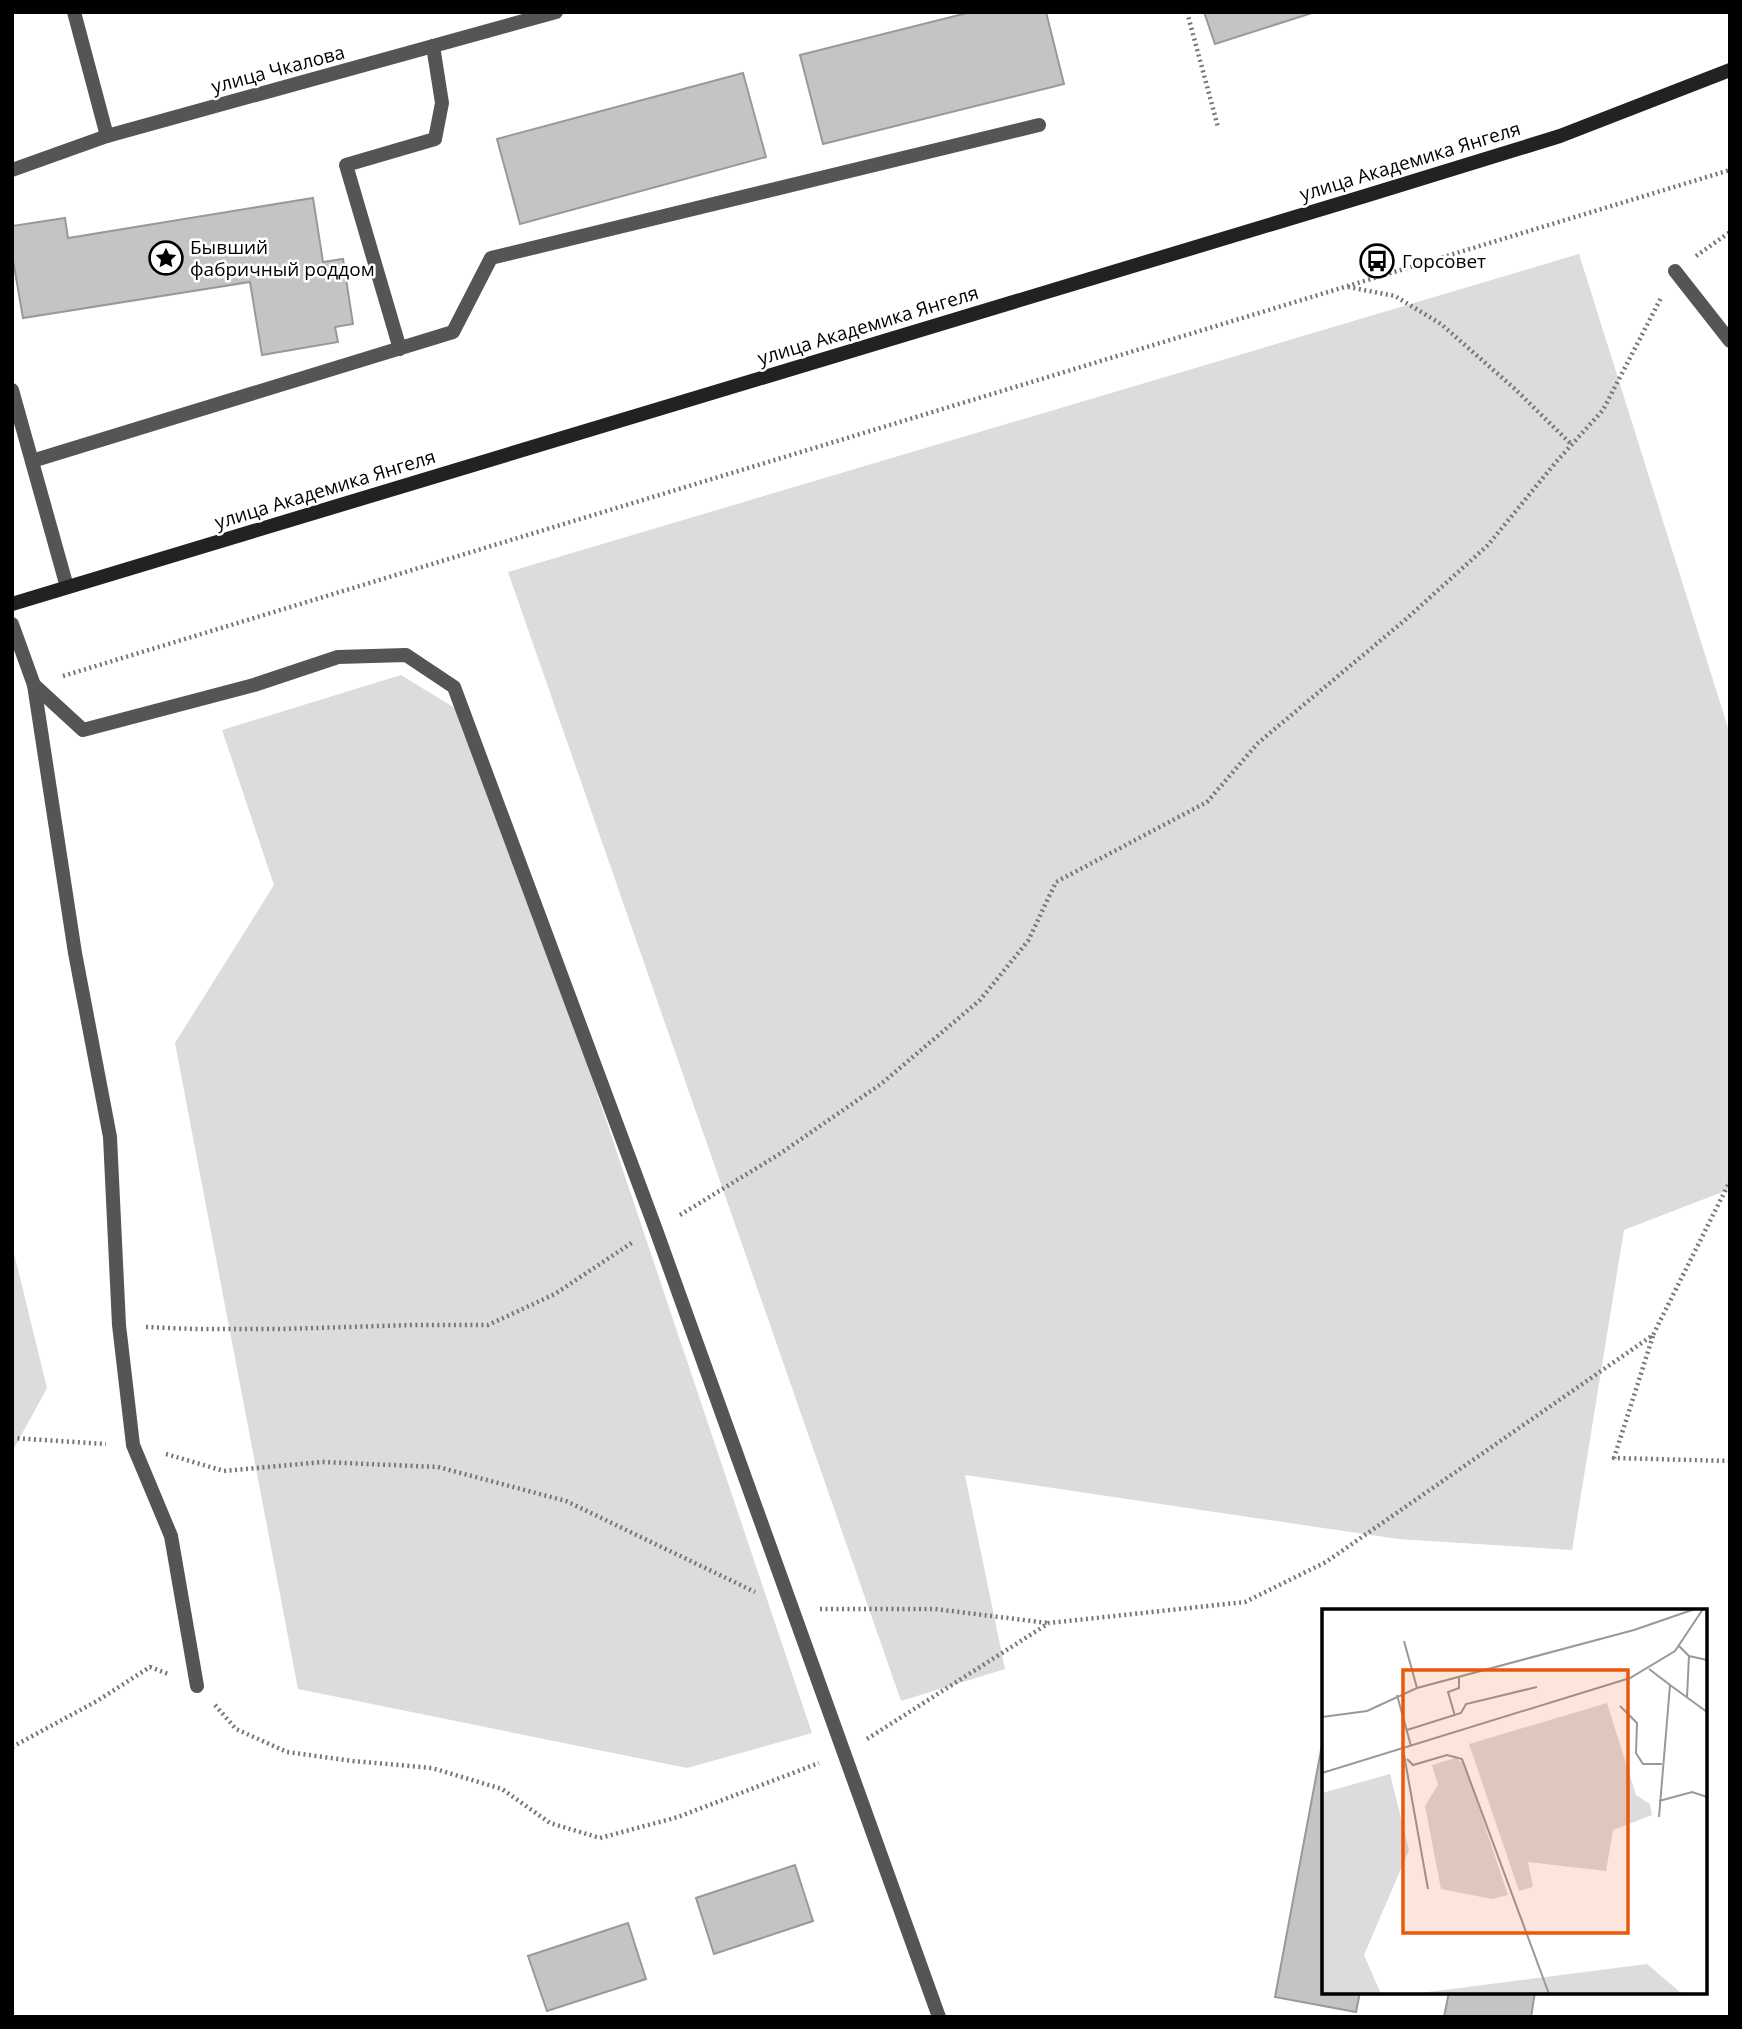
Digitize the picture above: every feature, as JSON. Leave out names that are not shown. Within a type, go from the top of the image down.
[{"type":"main road","name":"улица Академика Янгеля","points":[[12,604],[1560,136],[1730,70]]},
{"type":"street","points":[[74,12],[107,136]]},
{"type":"street","name":"улица Чкалова","points":[[12,170],[107,136],[556,12]]},
{"type":"street","points":[[400,349],[346,165],[435,139],[442,103],[433,46]]},
{"type":"street","points":[[32,461],[453,332],[491,258],[1040,125]]},
{"type":"street","points":[[1675,271],[1730,341]]},
{"type":"street","points":[[12,390],[67,587]]},
{"type":"street","points":[[12,624],[34,685],[75,953],[110,1137],[119,1325],[133,1445],[171,1536],[197,1686]]},
{"type":"street","points":[[34,685],[83,730],[254,685],[338,657],[406,655],[454,687],[656,1230],[939,2017]]},
{"type":"path","points":[[1187,12],[1218,127]]},
{"type":"path","points":[[34,685],[1730,170]]},
{"type":"path","points":[[119,1325],[194,1329],[282,1329],[488,1325],[555,1294],[619,1250],[778,1155],[881,1084],[980,1000],[1028,941],[1056,882],[1207,802],[1258,743],[1405,620],[1488,545],[1603,410],[1675,271],[1730,232]]},
{"type":"path","points":[[1347,286],[1395,296],[1441,324],[1572,445]]},
{"type":"path","points":[[1730,1181],[1653,1335],[1614,1458],[1730,1461]]},
{"type":"path","points":[[12,1438],[133,1445],[224,1471],[322,1462],[438,1467],[566,1501],[791,1609],[935,1609],[1049,1623],[1245,1602],[1326,1562],[1653,1335]]},
{"type":"path","points":[[12,1747],[97,1701],[149,1667],[197,1686],[236,1729],[287,1752],[432,1768],[502,1789],[550,1823],[600,1838],[678,1817],[843,1754],[1049,1623]]},
{"type":"shaded area","points":[[1579,254],[1730,734],[1730,1189],[1624,1230],[1572,1550],[1398,1539],[965,1475],[1005,1669],[901,1701],[508,572]]},
{"type":"shaded area","points":[[401,675],[471,718],[812,1733],[687,1768],[298,1689],[175,1043],[274,885],[222,730]]},
{"type":"shaded area","points":[[12,1245],[47,1388],[12,1452]]},
{"type":"building","points":[[971,12],[1046,12],[1064,84],[823,144],[800,55]]},
{"type":"building","points":[[1204,12],[1315,12],[1215,44]]},
{"type":"building","points":[[743,73],[766,157],[520,224],[497,139]]},
{"type":"building","points":[[313,198],[323,262],[343,259],[353,324],[335,327],[338,342],[262,355],[250,282],[23,318],[12,254],[12,226],[65,218],[68,238]]},
{"type":"building","points":[[1322,1745],[1322,1994],[1360,1994],[1356,2012],[1275,1997]]},
{"type":"building","points":[[795,1865],[813,1921],[714,1954],[696,1898]]},
{"type":"building","points":[[628,1923],[646,1979],[547,2011],[528,1956]]},
{"type":"building","points":[[1449,1994],[1535,1994],[1531,2017],[1444,2017]]},
{"type":"place","name":"Бывший фабричный роддом","points":[[166,258]]},
{"type":"place","name":"Горсовет","points":[[1377,261]]}]
